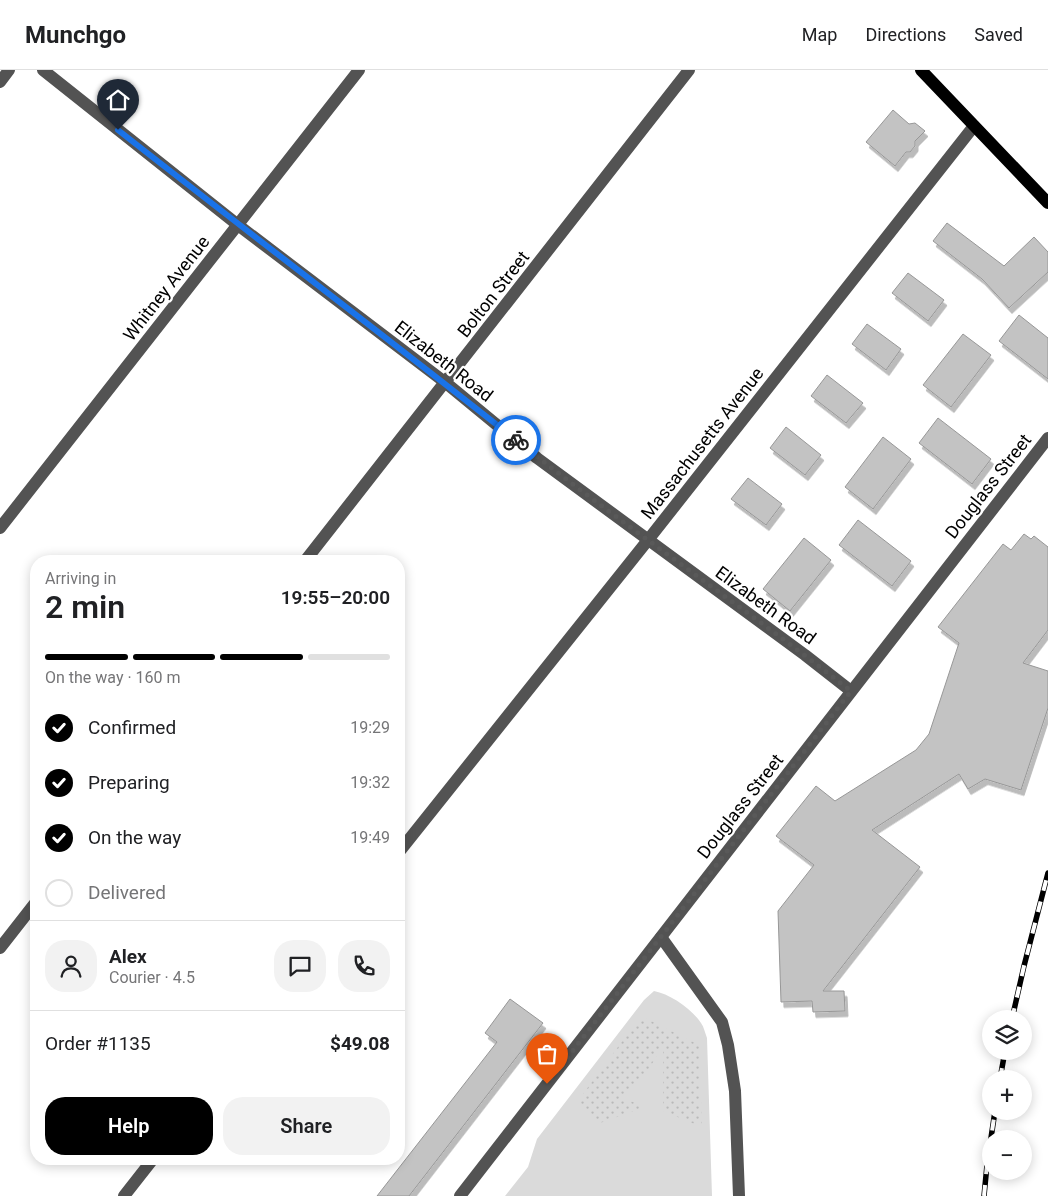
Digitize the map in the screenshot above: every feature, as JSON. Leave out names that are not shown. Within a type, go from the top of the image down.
[{"type":"main road","points":[[921,70],[1048,203]]},
{"type":"street","points":[[0,82],[9,70]]},
{"type":"street","name":"Elizabeth Road","points":[[43,70],[238,225],[446,383],[537,458],[851,691]]},
{"type":"street","name":"Whitney Avenue","points":[[0,528],[359,70]]},
{"type":"street","name":"Bolton Street","points":[[310,555],[689,70]]},
{"type":"street","name":"Massachusetts Avenue","points":[[405,844],[974,126]]},
{"type":"street","name":"Douglass Street","points":[[460,1196],[1048,438]]},
{"type":"street","points":[[0,948],[30,910]]},
{"type":"street","points":[[661,937],[722,1022],[728,1045],[735,1091],[739,1196]]},
{"type":"street","points":[[124,1196],[148,1165]]},
{"type":"shaded area","points":[[654,991],[674,999],[692,1013],[702,1025],[707,1038],[712,1196],[505,1196],[528,1167],[537,1139],[644,1000]]},
{"type":"shaded area","points":[[641,1016],[699,1045],[702,1127],[663,1111],[663,1046],[645,1075],[623,1098],[645,1107],[600,1123],[577,1102]]},
{"type":"building","points":[[893,110],[909,124],[915,123],[925,131],[915,141],[915,146],[910,152],[906,152],[895,166],[866,142]]},
{"type":"building","points":[[947,223],[1004,266],[1034,237],[1048,252],[1048,272],[1009,308],[982,279],[933,241]]},
{"type":"building","points":[[908,273],[944,300],[928,321],[892,293]]},
{"type":"building","points":[[1019,315],[1048,338],[1048,379],[999,341]]},
{"type":"building","points":[[867,324],[901,349],[886,370],[852,344]]},
{"type":"building","points":[[963,334],[991,355],[951,407],[923,385]]},
{"type":"building","points":[[827,375],[863,403],[846,423],[811,396]]},
{"type":"building","points":[[938,418],[991,459],[972,484],[919,443]]},
{"type":"building","points":[[786,427],[821,455],[805,475],[770,448]]},
{"type":"building","points":[[883,437],[911,459],[873,509],[845,487]]},
{"type":"building","points":[[748,478],[782,504],[766,525],[731,499]]},
{"type":"building","points":[[858,520],[911,561],[892,586],[839,545]]},
{"type":"building","points":[[1024,534],[1031,539],[1034,536],[1048,547],[1048,630],[1023,663],[1048,671],[1048,708],[1021,790],[985,779],[968,789],[959,774],[872,830],[920,867],[823,991],[844,991],[845,1011],[813,1012],[812,1001],[781,1002],[778,911],[814,865],[776,836],[816,786],[835,801],[916,750],[929,734],[959,643],[938,627],[1003,544],[1011,550]]},
{"type":"building","points":[[804,538],[831,560],[790,611],[763,589]]},
{"type":"building","points":[[510,999],[543,1023],[409,1196],[377,1196],[401,1165],[405,1165],[405,1160],[497,1042],[485,1033]]},
{"type":"railway","points":[[1014,1010],[1048,873]]},
{"type":"railway","points":[[1002,1070],[1003,1060]]},
{"type":"railway","points":[[984,1196],[994,1120]]},
{"type":"way so far","points":[[516,440],[537,458],[851,691],[547,1084]]},
{"type":"route","points":[[118,130],[238,225],[446,383],[516,440]]}]
